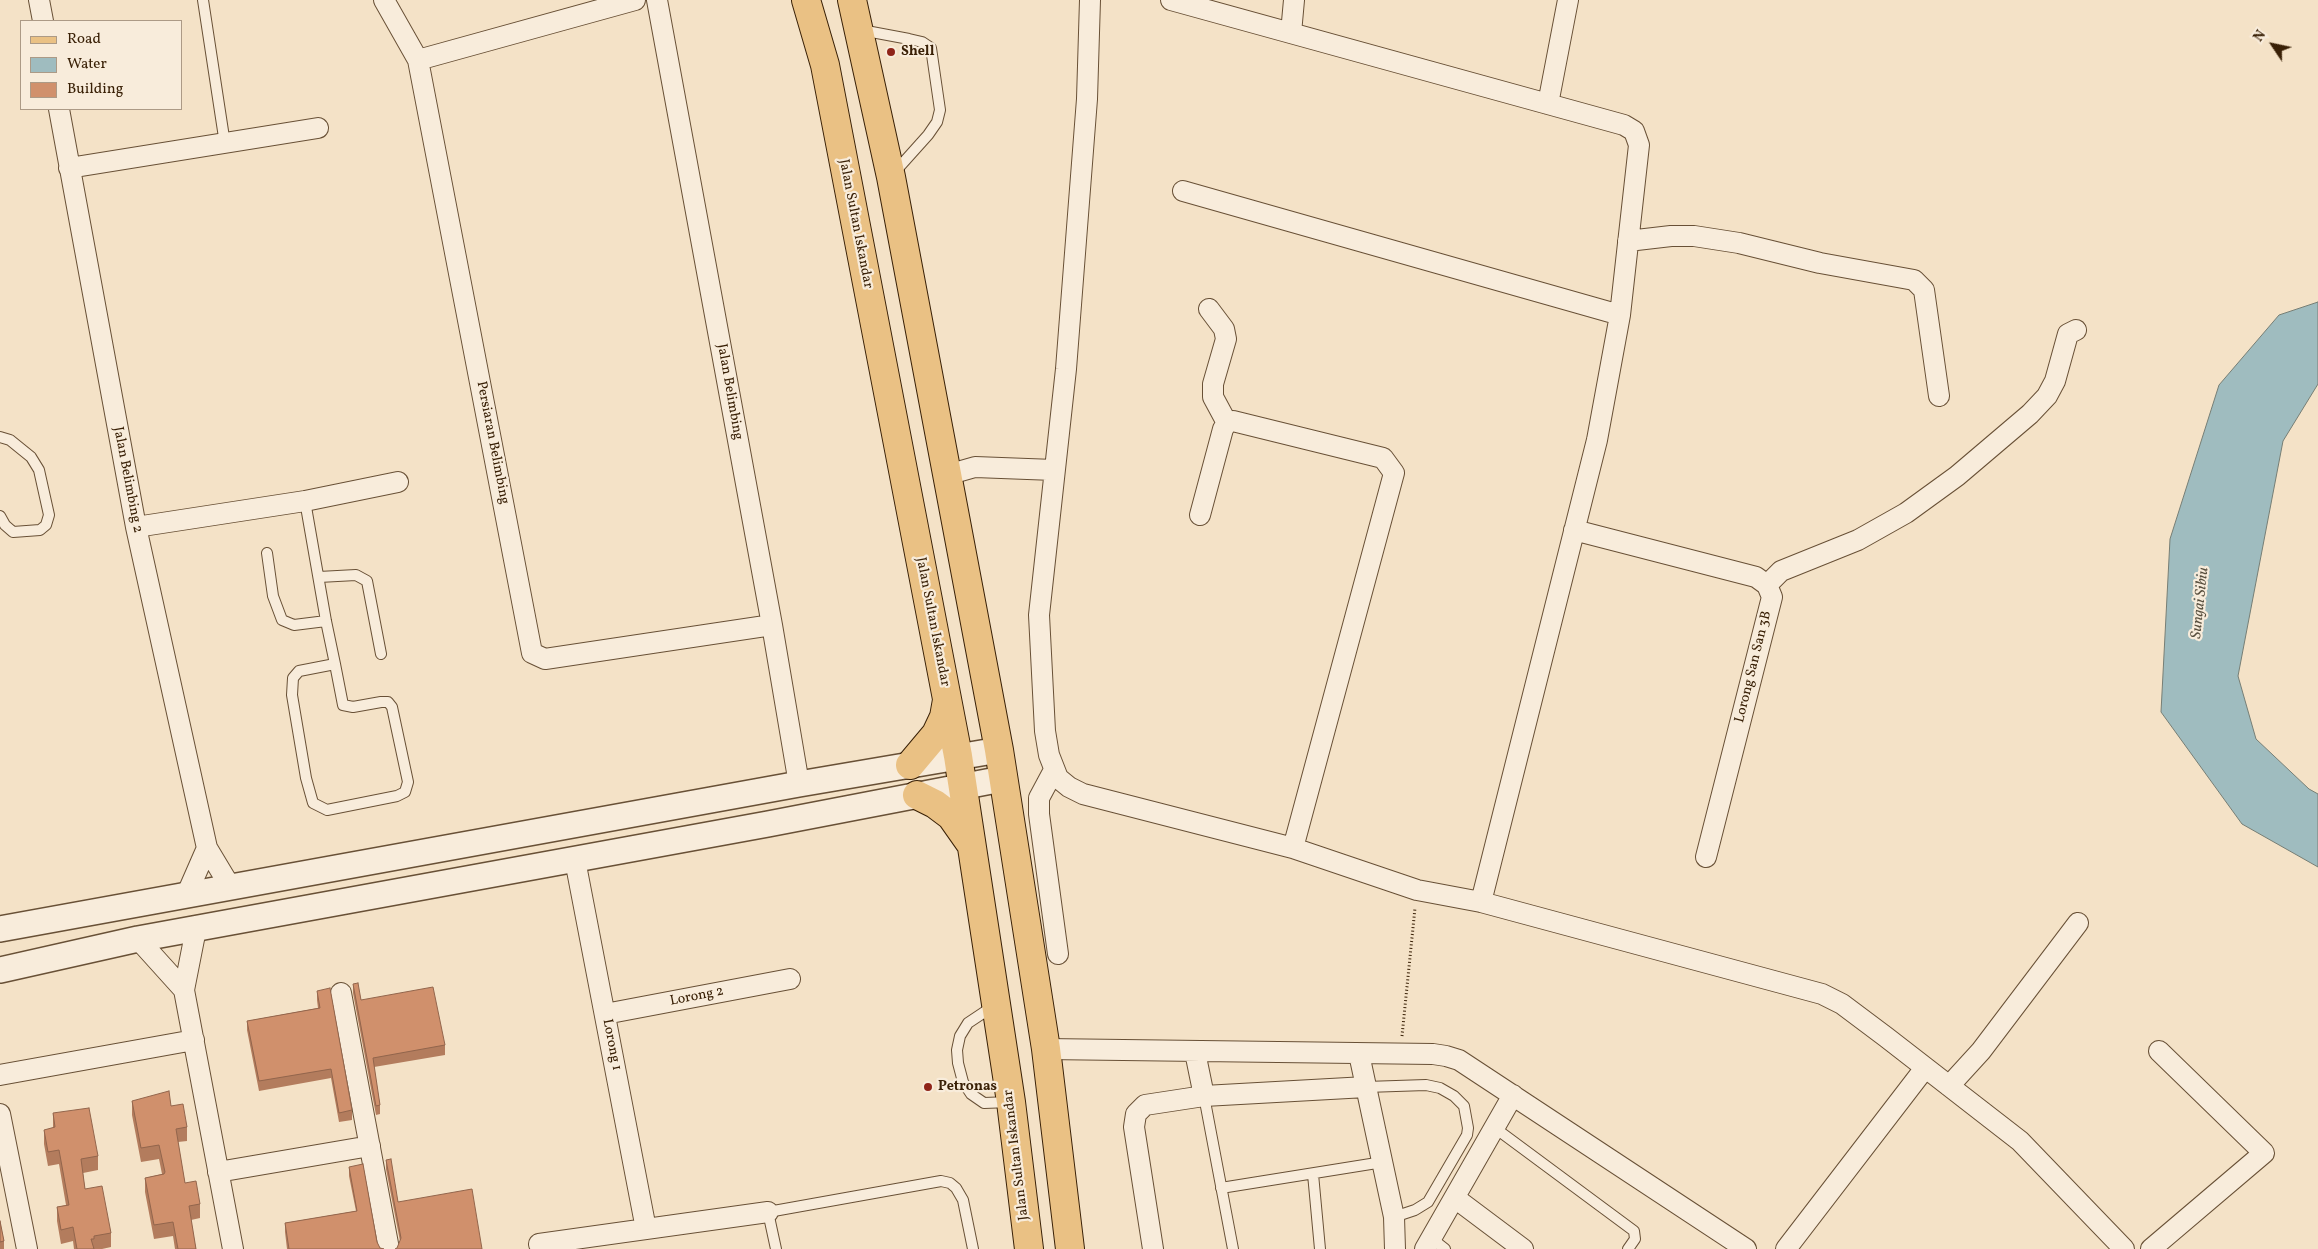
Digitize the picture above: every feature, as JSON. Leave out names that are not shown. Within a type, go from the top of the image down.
[{"type":"main road","name":"Jalan Sultan Iskandar","points":[[806,0],[825,65],[958,756],[974,849],[1011,1102],[1028,1249]]},
{"type":"main road","points":[[852,0],[891,177],[999,750],[1002,779],[1046,1049],[1070,1249]]},
{"type":"main road","points":[[910,765],[936,734],[944,717],[947,698]]},
{"type":"main road","points":[[917,795],[935,804],[951,816],[964,831],[974,849]]},
{"type":"street","points":[[39,0],[42,20]]},
{"type":"street","name":"Persiaran Belimbing","points":[[384,0],[418,60],[532,652],[538,658],[545,659],[772,625]]},
{"type":"street","points":[[418,60],[635,0]]},
{"type":"street","name":"Jalan Belimbing","points":[[657,0],[772,625],[798,784]]},
{"type":"street","points":[[1090,0],[1088,99],[1066,369],[1039,614],[1045,730],[1054,770],[1058,778],[1069,787],[1083,794],[1293,848],[1417,890],[1481,902],[1822,994],[1842,1004],[2020,1141],[2124,1249]]},
{"type":"street","points":[[1170,0],[1624,125],[1634,131],[1639,145],[1620,315],[1597,440],[1481,902]]},
{"type":"street","points":[[1291,33],[1294,0]]},
{"type":"street","points":[[1548,104],[1568,0]]},
{"type":"street","name":"Jalan Belimbing 2","points":[[59,110],[136,527],[207,848],[230,888]]},
{"type":"street","points":[[70,168],[318,128]]},
{"type":"street","points":[[1183,191],[1620,315]]},
{"type":"street","points":[[1628,241],[1671,236],[1694,236],[1739,243],[1820,263],[1914,280],[1924,290],[1939,396]]},
{"type":"street","points":[[1210,309],[1224,329],[1226,340],[1213,384],[1213,397],[1227,422]]},
{"type":"street","points":[[1574,530],[1756,577],[1767,585],[1781,571],[1858,540],[1906,513],[1957,476],[2030,414],[2047,396],[2055,381],[2068,334],[2076,330]]},
{"type":"street","points":[[1227,422],[1233,421],[1384,458],[1394,473],[1293,848]]},
{"type":"street","points":[[1200,515],[1223,429],[1227,422]]},
{"type":"street","points":[[947,475],[975,467],[1054,470]]},
{"type":"street","points":[[136,527],[305,501],[398,482]]},
{"type":"street","name":"Lorong San San 3B","points":[[1706,857],[1772,597],[1767,585]]},
{"type":"street","points":[[0,929],[798,784],[999,750]]},
{"type":"street","points":[[1054,770],[1041,793],[1039,814],[1058,954]]},
{"type":"street","points":[[0,970],[138,939],[575,860],[1002,779]]},
{"type":"street","points":[[186,896],[207,848]]},
{"type":"street","name":"Lorong 1","points":[[575,860],[646,1229]]},
{"type":"street","points":[[1949,1086],[1980,1051],[2078,923]]},
{"type":"street","points":[[196,929],[184,990],[233,1249]]},
{"type":"street","points":[[138,939],[184,990]]},
{"type":"street","name":"Lorong 2","points":[[605,1014],[790,979]]},
{"type":"street","points":[[340,993],[389,1249]]},
{"type":"street","points":[[0,1075],[194,1040]]},
{"type":"street","points":[[1046,1049],[1433,1054],[1459,1060],[1746,1249]]},
{"type":"street","points":[[1195,1052],[1204,1096]]},
{"type":"street","points":[[2151,1249],[2264,1153],[2158,1052]]},
{"type":"street","points":[[1359,1054],[1394,1217],[1396,1249]]},
{"type":"street","points":[[1786,1249],[1925,1068]]},
{"type":"street","points":[[1153,1249],[1134,1127],[1136,1114],[1145,1105],[1204,1096],[1366,1088]]},
{"type":"street","points":[[1434,1245],[1455,1198],[1513,1096]]},
{"type":"street","points":[[0,1114],[27,1249]]},
{"type":"street","points":[[218,1172],[370,1146]]},
{"type":"street","points":[[1455,1198],[1523,1249]]},
{"type":"street","points":[[539,1244],[768,1212]]},
{"type":"lane","points":[[203,0],[225,144]]},
{"type":"lane","points":[[860,30],[922,42],[931,48],[940,110],[936,122],[928,135],[891,177]]},
{"type":"lane","points":[[0,437],[10,440],[31,457],[39,470],[49,515],[46,526],[40,530],[13,532],[5,525],[0,516]]},
{"type":"lane","points":[[305,501],[343,705],[353,707],[388,702],[392,707],[408,782],[405,792],[397,796],[327,810],[313,803],[292,695],[294,678],[299,671],[335,664]]},
{"type":"lane","points":[[267,553],[273,596],[282,620],[294,626],[326,621]]},
{"type":"lane","points":[[319,577],[356,575],[367,582],[382,654]]},
{"type":"lane","points":[[997,1004],[968,1023],[960,1036],[957,1050],[958,1063],[963,1082],[971,1094],[984,1103],[1011,1102]]},
{"type":"lane","points":[[1366,1088],[1426,1085],[1447,1092],[1464,1106],[1468,1128],[1467,1135],[1428,1202],[1415,1210],[1394,1217]]},
{"type":"lane","points":[[1204,1096],[1233,1249]]},
{"type":"lane","points":[[1494,1128],[1634,1231],[1635,1239],[1628,1249]]},
{"type":"lane","points":[[1221,1188],[1383,1162]]},
{"type":"lane","points":[[1313,1174],[1320,1249]]},
{"type":"lane","points":[[776,1249],[768,1212],[941,1181],[950,1183],[956,1188],[963,1200],[972,1249]]},
{"type":"path","points":[[1400,1054],[1417,890]]},
{"type":"water","name":"Sungai Sibiu","points":[[2318,302],[2318,384],[2283,441],[2238,676],[2256,739],[2309,789],[2318,794],[2318,867],[2242,824],[2161,712],[2170,539],[2219,385],[2279,315]]},
{"type":"building","points":[[358,983],[361,1000],[433,987],[445,1045],[373,1058],[380,1105],[376,1106],[353,984]]},
{"type":"building","points":[[330,988],[352,1110],[339,1113],[331,1069],[259,1081],[247,1021],[320,1008],[317,991]]},
{"type":"building","points":[[169,1091],[171,1106],[183,1104],[187,1127],[176,1129],[185,1183],[196,1181],[200,1204],[189,1206],[196,1249],[178,1249],[173,1222],[154,1225],[145,1178],[164,1174],[165,1172],[159,1145],[141,1148],[132,1101]]},
{"type":"building","points":[[89,1108],[98,1156],[81,1159],[85,1189],[102,1186],[111,1233],[94,1236],[94,1239],[91,1239],[94,1249],[77,1249],[73,1227],[61,1230],[57,1207],[69,1205],[59,1150],[48,1152],[44,1130],[55,1127],[53,1113]]},
{"type":"building","points":[[391,1159],[398,1202],[472,1189],[482,1249],[395,1249],[401,1238],[386,1160]]},
{"type":"building","points":[[363,1164],[377,1242],[380,1248],[384,1249],[289,1249],[285,1223],[357,1211],[349,1167]]},
{"type":"building","points":[[0,1221],[4,1241],[0,1242]]},
{"type":"place","name":"Shell","points":[[891,52]]},
{"type":"place","name":"Petronas","points":[[928,1087]]}]
